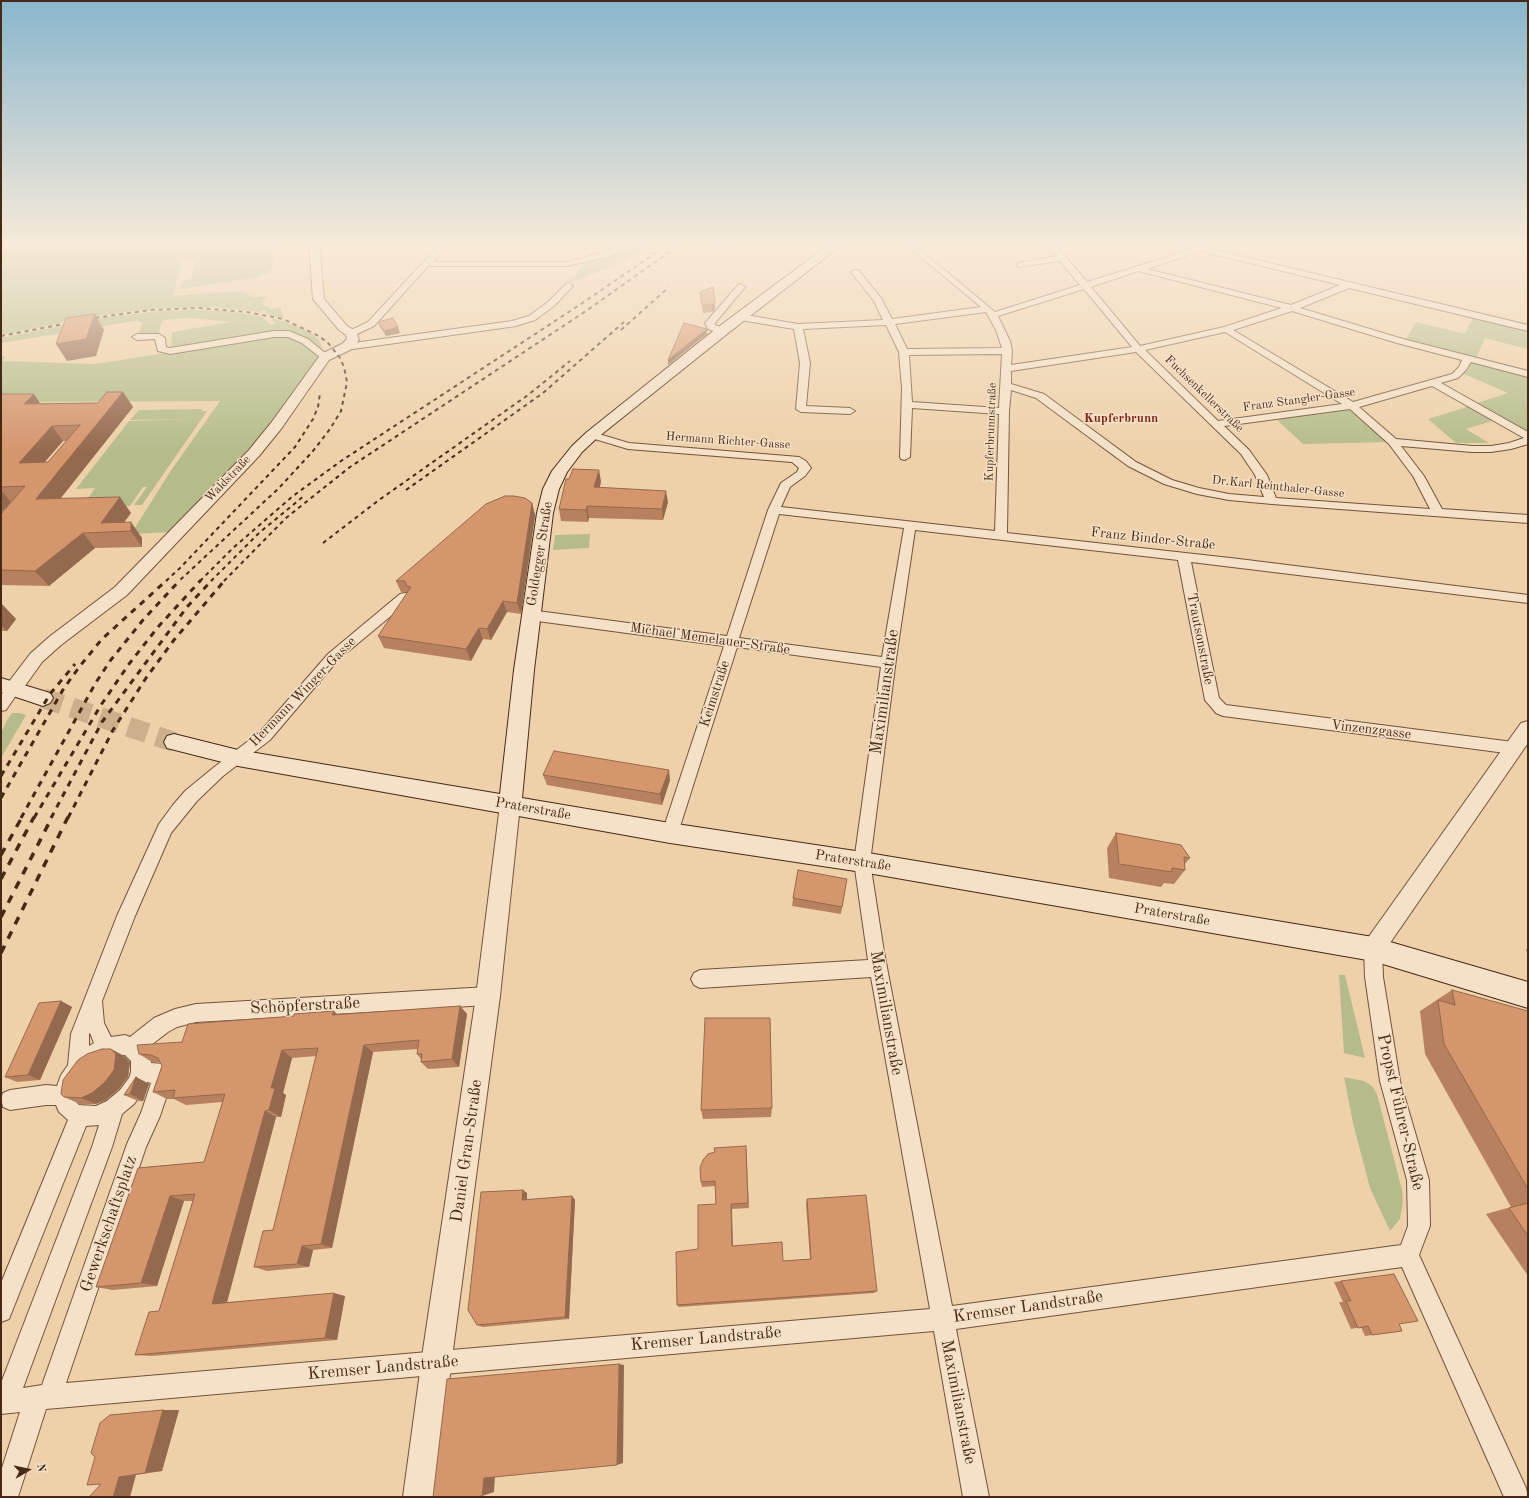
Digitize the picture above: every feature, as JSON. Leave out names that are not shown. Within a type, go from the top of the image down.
[{"type":"main road","name":"Goldegger Straße","points":[[510,804],[530,615],[545,513],[552,489],[568,459],[592,435],[745,313]]},
{"type":"main road","points":[[7,686],[43,698]]},
{"type":"main road","name":"Praterstraße","points":[[174,742],[238,758],[510,804],[670,833],[862,862],[1373,949],[1528,995]]},
{"type":"street","points":[[331,313],[343,328],[352,333]]},
{"type":"street","points":[[352,333],[371,324],[381,313]]},
{"type":"street","points":[[346,347],[513,324],[523,321],[538,313]]},
{"type":"street","points":[[719,313],[710,323],[711,327],[722,331]]},
{"type":"street","points":[[885,313],[904,352],[907,376],[905,457]]},
{"type":"street","points":[[740,317],[798,327],[890,322],[981,313]]},
{"type":"street","points":[[991,313],[1001,330],[1007,351],[1006,369]]},
{"type":"street","name":"Fuchsenkellerstraße","points":[[1108,313],[1138,349],[1245,452],[1261,475],[1272,501]]},
{"type":"street","name":"Kupferbrunnstraße","points":[[1001,536],[1006,369],[1138,349],[1226,329],[1277,313]]},
{"type":"street","points":[[1308,313],[1400,341],[1526,373],[1528,361]]},
{"type":"street","points":[[1465,313],[1528,328]]},
{"type":"street","points":[[798,327],[805,363],[801,409],[850,411]]},
{"type":"street","points":[[1226,329],[1352,406],[1392,442],[1418,476],[1438,513]]},
{"type":"street","points":[[346,347],[353,340],[352,333]]},
{"type":"street","points":[[137,337],[156,336],[160,338],[161,349],[166,351],[274,334],[290,334],[305,340],[325,357]]},
{"type":"street","name":"Waldstraße","points":[[7,686],[55,641],[121,591],[254,453],[276,426],[325,357],[346,347]]},
{"type":"street","points":[[904,352],[1007,351]]},
{"type":"street","name":"Franz Stangler-Gasse","points":[[1216,424],[1352,406],[1455,376],[1463,368],[1468,358]]},
{"type":"street","points":[[1434,383],[1528,436]]},
{"type":"street","name":"Dr.Karl Reinthaler-Gasse","points":[[1006,386],[1024,390],[1040,396],[1132,464],[1168,482],[1197,491],[1229,497],[1272,501],[1528,519]]},
{"type":"street","points":[[907,405],[1004,412]]},
{"type":"street","name":"Hermann Richter-Gasse","points":[[592,435],[628,446],[789,458],[799,461],[804,466],[804,471],[785,485],[774,510]]},
{"type":"street","points":[[1392,442],[1472,449],[1491,449],[1510,446],[1528,440]]},
{"type":"street","name":"Franz Binder-Straße","points":[[774,510],[1528,599]]},
{"type":"street","name":"Keimstraße","points":[[670,833],[774,510]]},
{"type":"street","name":"Maximilianstraße","points":[[910,526],[889,663],[862,862],[878,968],[976,1497]]},
{"type":"street","name":"Trautsonstraße","points":[[1184,558],[1212,700],[1221,709],[1228,712]]},
{"type":"street","name":"Hermann Winger-Gasse","points":[[77,1068],[80,1034],[93,998],[126,916],[165,829],[191,796],[218,772],[265,736],[333,657],[405,597]]},
{"type":"street","name":"Michael Memelauer-Straße","points":[[530,615],[889,663]]},
{"type":"street","points":[[1,706],[7,686]]},
{"type":"street","name":"Vinzenzgasse","points":[[1228,712],[1513,748]]},
{"type":"street","points":[[1373,949],[1528,728]]},
{"type":"street","name":"Daniel Gran-Straße","points":[[419,1497],[488,996],[510,804]]},
{"type":"street","name":"Propst Führer-Straße","points":[[1373,949],[1374,977],[1390,1080],[1418,1180],[1419,1226],[1408,1255]]},
{"type":"street","points":[[700,979],[878,968]]},
{"type":"street","name":"Schöpferstraße","points":[[132,1048],[161,1026],[175,1018],[196,1013],[488,996]]},
{"type":"street","name":"Hermann Winger-Gasse","points":[[93,998],[95,1024],[106,1047]]},
{"type":"street","points":[[125,1045],[132,1048],[141,1057],[141,1072],[136,1085],[126,1097],[114,1108],[96,1116],[80,1116],[72,1112],[66,1105],[65,1096],[68,1082],[85,1059],[106,1047],[125,1045]]},
{"type":"street","name":"Gewerkschaftsplatz","points":[[43,1397],[137,1144],[150,1116],[164,1074],[141,1072]]},
{"type":"street","points":[[10,1100],[46,1096],[65,1096]]},
{"type":"street","points":[[4,1402],[102,1147],[114,1108]]},
{"type":"street","points":[[1,1311],[80,1116]]},
{"type":"street","points":[[1408,1255],[1422,1290],[1517,1497]]},
{"type":"street","name":"Kremser Landstraße","points":[[4,1402],[43,1397],[943,1319],[1300,1270],[1348,1262],[1408,1255]]},
{"type":"street","points":[[5,1497],[43,1397]]},
{"type":"green space","points":[[1,313],[120,313],[102,315],[1,335]]},
{"type":"green space","points":[[143,313],[238,313],[261,316],[271,325],[276,324],[272,319],[301,328],[319,340],[322,349],[302,336],[262,336],[253,334],[171,347],[172,332],[232,322],[189,318],[163,320],[158,334],[138,335],[143,322],[135,321],[1,343],[1,338],[102,318]]},
{"type":"green space","points":[[267,313],[282,313],[284,318],[269,315]]},
{"type":"green space","points":[[1473,317],[1528,330],[1527,349],[1485,338],[1476,358],[1406,339],[1416,322],[1465,334]]},
{"type":"green space","points":[[292,336],[317,353],[319,356],[317,360],[262,434],[170,532],[131,534],[170,472],[220,401],[1,402],[1,355],[5,357],[2,361],[95,364],[268,337]]},
{"type":"green space","points":[[1472,361],[1528,376],[1528,432],[1477,403],[1508,393],[1464,374],[1468,370]]},
{"type":"green space","points":[[1470,406],[1496,420],[1466,429],[1489,443],[1456,443],[1428,419]]},
{"type":"green space","points":[[203,409],[201,411],[207,411],[142,505],[134,505],[147,487],[143,487],[130,506],[82,507],[95,488],[76,489],[129,421],[196,419],[130,420],[139,410]]},
{"type":"green space","points":[[1346,410],[1356,412],[1389,442],[1303,444],[1276,419]]},
{"type":"green space","points":[[590,534],[589,548],[553,550],[555,535]]},
{"type":"green space","points":[[12,713],[26,715],[1,758],[1,733]]},
{"type":"green space","points":[[1339,975],[1345,975],[1365,1058],[1344,1053]]},
{"type":"green space","points":[[1344,1077],[1364,1081],[1372,1086],[1377,1094],[1402,1190],[1403,1202],[1400,1219],[1390,1231],[1370,1188],[1353,1123]]},
{"type":"building","points":[[95,314],[86,339],[56,344],[66,318]]},
{"type":"building","points":[[393,318],[398,327],[384,331],[378,322]]},
{"type":"building","points":[[684,323],[707,329],[668,360]]},
{"type":"building","points":[[107,392],[123,392],[36,499],[120,497],[101,523],[131,522],[131,531],[83,533],[35,571],[1,570],[1,514],[25,486],[1,487],[1,394],[34,394],[24,404],[98,403]],"holes":[[[80,425],[48,462],[19,463],[52,426]]]},
{"type":"building","points":[[573,469],[599,470],[594,487],[666,491],[662,509],[587,506],[586,510],[559,509],[566,479],[569,479]]},
{"type":"building","points":[[505,496],[525,498],[532,503],[517,603],[503,601],[487,629],[479,628],[466,649],[378,636],[411,587],[407,586],[405,581],[396,581],[486,504]]},
{"type":"building","points":[[554,751],[669,770],[660,794],[543,775]]},
{"type":"building","points":[[1116,833],[1181,845],[1190,858],[1184,857],[1185,870],[1172,868],[1172,872],[1119,864]]},
{"type":"building","points":[[798,870],[847,879],[842,907],[793,898]]},
{"type":"building","points":[[1452,990],[1528,1011],[1528,1189],[1444,1044],[1438,1000],[1455,1005]]},
{"type":"building","points":[[61,1001],[28,1075],[5,1077],[39,1003]]},
{"type":"building","points":[[460,1006],[452,1059],[421,1062],[422,1054],[417,1054],[419,1040],[364,1045],[321,1244],[302,1246],[297,1264],[254,1267],[263,1231],[273,1230],[318,1048],[282,1050],[271,1088],[275,1088],[269,1110],[265,1111],[212,1304],[334,1293],[325,1338],[135,1355],[149,1312],[159,1311],[195,1194],[170,1196],[141,1283],[96,1287],[138,1168],[204,1162],[225,1094],[173,1098],[175,1090],[153,1092],[162,1066],[158,1058],[151,1055],[139,1054],[137,1045],[182,1042],[188,1024],[294,1016],[294,1014],[334,1011],[332,1015]]},
{"type":"building","points":[[705,1018],[770,1018],[772,1108],[701,1110]]},
{"type":"building","points":[[102,1049],[111,1049],[116,1054],[114,1070],[105,1082],[92,1093],[81,1098],[64,1097],[61,1094],[63,1080],[78,1060],[87,1054]]},
{"type":"building","points":[[136,1077],[130,1094],[124,1095]]},
{"type":"building","points":[[746,1146],[748,1203],[731,1204],[732,1246],[782,1242],[783,1261],[811,1259],[807,1199],[866,1195],[877,1291],[677,1305],[676,1252],[698,1249],[698,1205],[716,1204],[715,1181],[701,1182],[700,1168],[703,1160],[708,1154],[715,1152],[714,1148]]},
{"type":"building","points":[[523,1190],[522,1200],[572,1196],[565,1317],[477,1325],[468,1310],[481,1192]]},
{"type":"building","points":[[1528,1203],[1528,1236],[1509,1208]]},
{"type":"building","points":[[1394,1274],[1418,1321],[1399,1324],[1402,1331],[1372,1335],[1368,1326],[1358,1328],[1346,1301],[1351,1301],[1341,1281]]},
{"type":"building","points":[[619,1364],[617,1465],[484,1478],[482,1496],[433,1497],[447,1379]]},
{"type":"building","points":[[163,1410],[145,1473],[119,1477],[113,1497],[89,1497],[101,1484],[87,1485],[95,1457],[91,1453],[100,1423],[110,1415]]},
{"type":"tunnel","points":[[43,698],[174,742]]},
{"type":"railway","points":[[1,336],[130,313]]},
{"type":"railway","points":[[180,581],[279,488],[313,451],[330,429],[341,411],[347,382],[344,367],[340,358],[329,344],[319,336],[283,319],[252,313]]},
{"type":"railway","points":[[201,580],[233,548],[293,496],[341,461],[567,313]]},
{"type":"railway","points":[[224,581],[286,518],[350,467],[583,313]]},
{"type":"railway","points":[[621,330],[640,313]]},
{"type":"railway","points":[[406,490],[543,393],[624,322]]},
{"type":"railway","points":[[323,543],[379,500],[528,395],[570,361]]},
{"type":"railway","points":[[166,581],[295,447],[313,419],[318,407],[320,393]]},
{"type":"railway","points":[[212,580],[259,533],[305,495]]},
{"type":"railway","points":[[1,798],[64,688],[80,666],[102,639],[167,580]]},
{"type":"railway","points":[[34,818],[101,705],[129,664],[158,627],[201,580]]},
{"type":"railway","points":[[51,818],[102,722],[187,607],[212,580]]},
{"type":"railway","points":[[68,818],[113,730],[146,678],[174,640],[225,580]]},
{"type":"railway","points":[[21,818],[95,684],[110,661],[143,620],[180,581]]},
{"type":"railway","points":[[1,776],[50,694],[75,664]]},
{"type":"railway","points":[[1,855],[22,817]]},
{"type":"railway","points":[[1,879],[34,817]]},
{"type":"railway","points":[[1,917],[52,817]]},
{"type":"railway","points":[[1,953],[68,817]]},
{"type":"district","name":"Kupferbrunn","points":[[1121,419]]}]
